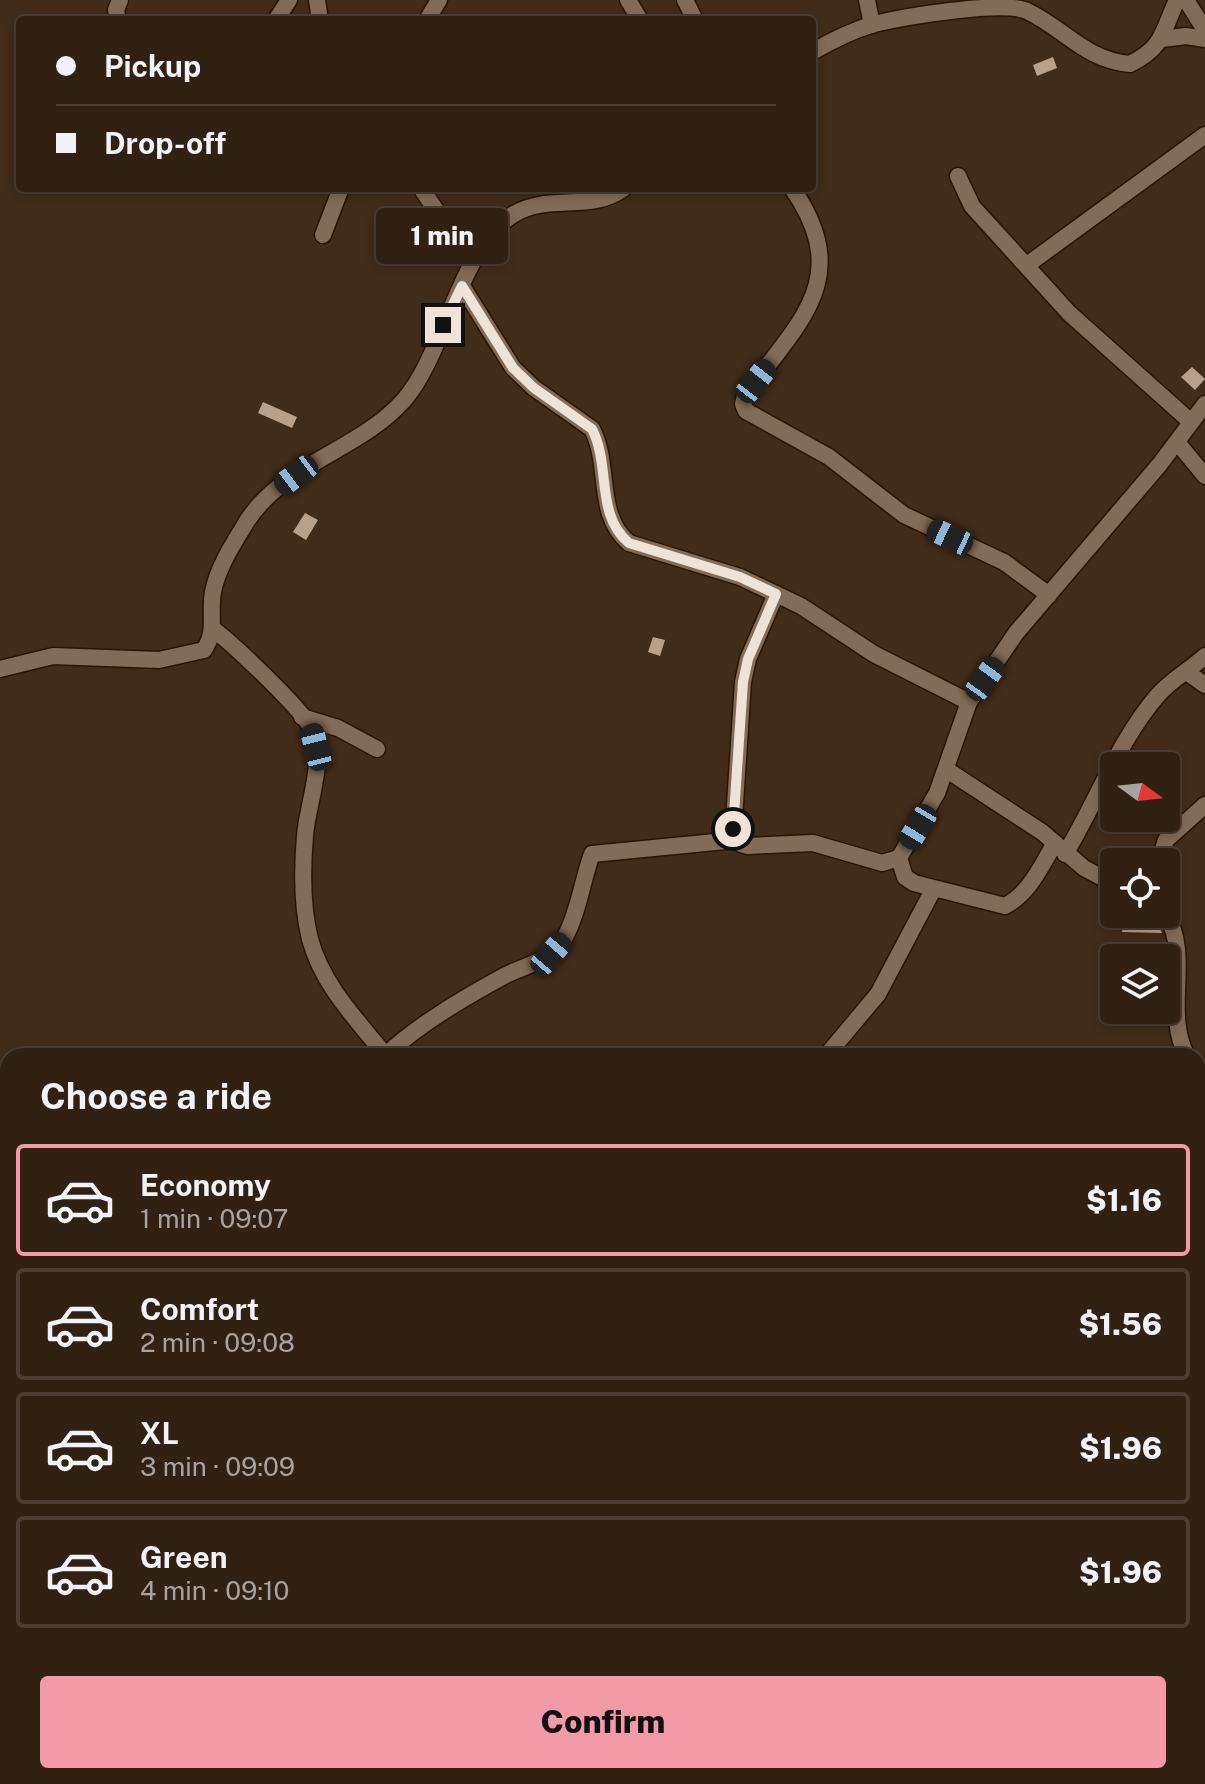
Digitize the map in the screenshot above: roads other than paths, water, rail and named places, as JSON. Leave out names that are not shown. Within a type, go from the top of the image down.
[{"type":"street","points":[[867,0],[872,25]]},
{"type":"street","points":[[816,50],[872,25],[962,10],[1023,9],[1091,55],[1130,64],[1154,50],[1162,39],[1177,0]]},
{"type":"street","points":[[1186,0],[1205,30]]},
{"type":"street","points":[[1162,39],[1186,36],[1205,39]]},
{"type":"street","points":[[1027,265],[1205,135]]},
{"type":"street","points":[[958,176],[972,206],[1069,313],[1191,422]]},
{"type":"street","points":[[323,235],[339,192]]},
{"type":"street","points":[[424,192],[452,234],[477,258]]},
{"type":"street","points":[[0,669],[53,656],[159,660],[204,650],[213,629],[211,605],[219,573],[249,518],[311,463],[352,441],[404,400],[430,360],[448,309],[477,258],[513,214],[549,202],[581,204],[616,192]]},
{"type":"street","points":[[794,192],[820,243],[820,281],[780,350],[745,395],[746,411],[829,457],[904,515],[1004,562],[1049,595]]},
{"type":"street","points":[[462,286],[513,368],[534,388],[592,429],[609,514],[618,534],[629,543],[740,577],[776,594],[825,620],[874,654],[969,702]]},
{"type":"street","points":[[394,1048],[403,1039],[490,985],[534,966],[551,954],[564,939],[592,854],[736,840],[748,846],[813,843],[882,863],[899,858],[925,817],[947,770],[969,702],[1016,633],[1177,442],[1205,404]]},
{"type":"street","points":[[1177,442],[1205,476]]},
{"type":"street","points":[[736,840],[733,829],[743,682],[748,659],[776,594]]},
{"type":"street","points":[[213,629],[236,646],[312,729],[316,747],[304,837],[304,906],[311,942],[330,983],[380,1048]]},
{"type":"street","points":[[899,858],[905,877],[933,890],[1005,906],[1017,899],[1060,849],[1129,735],[1165,687],[1188,673],[1205,656]]},
{"type":"street","points":[[1188,673],[1205,685]]},
{"type":"street","points":[[302,717],[338,728],[377,749]]},
{"type":"street","points":[[947,770],[1100,875]]},
{"type":"street","points":[[1163,848],[1166,840],[1205,805]]},
{"type":"street","points":[[833,1048],[878,994],[933,890]]},
{"type":"street","points":[[1171,928],[1177,963],[1177,1034],[1183,1048]]}]
